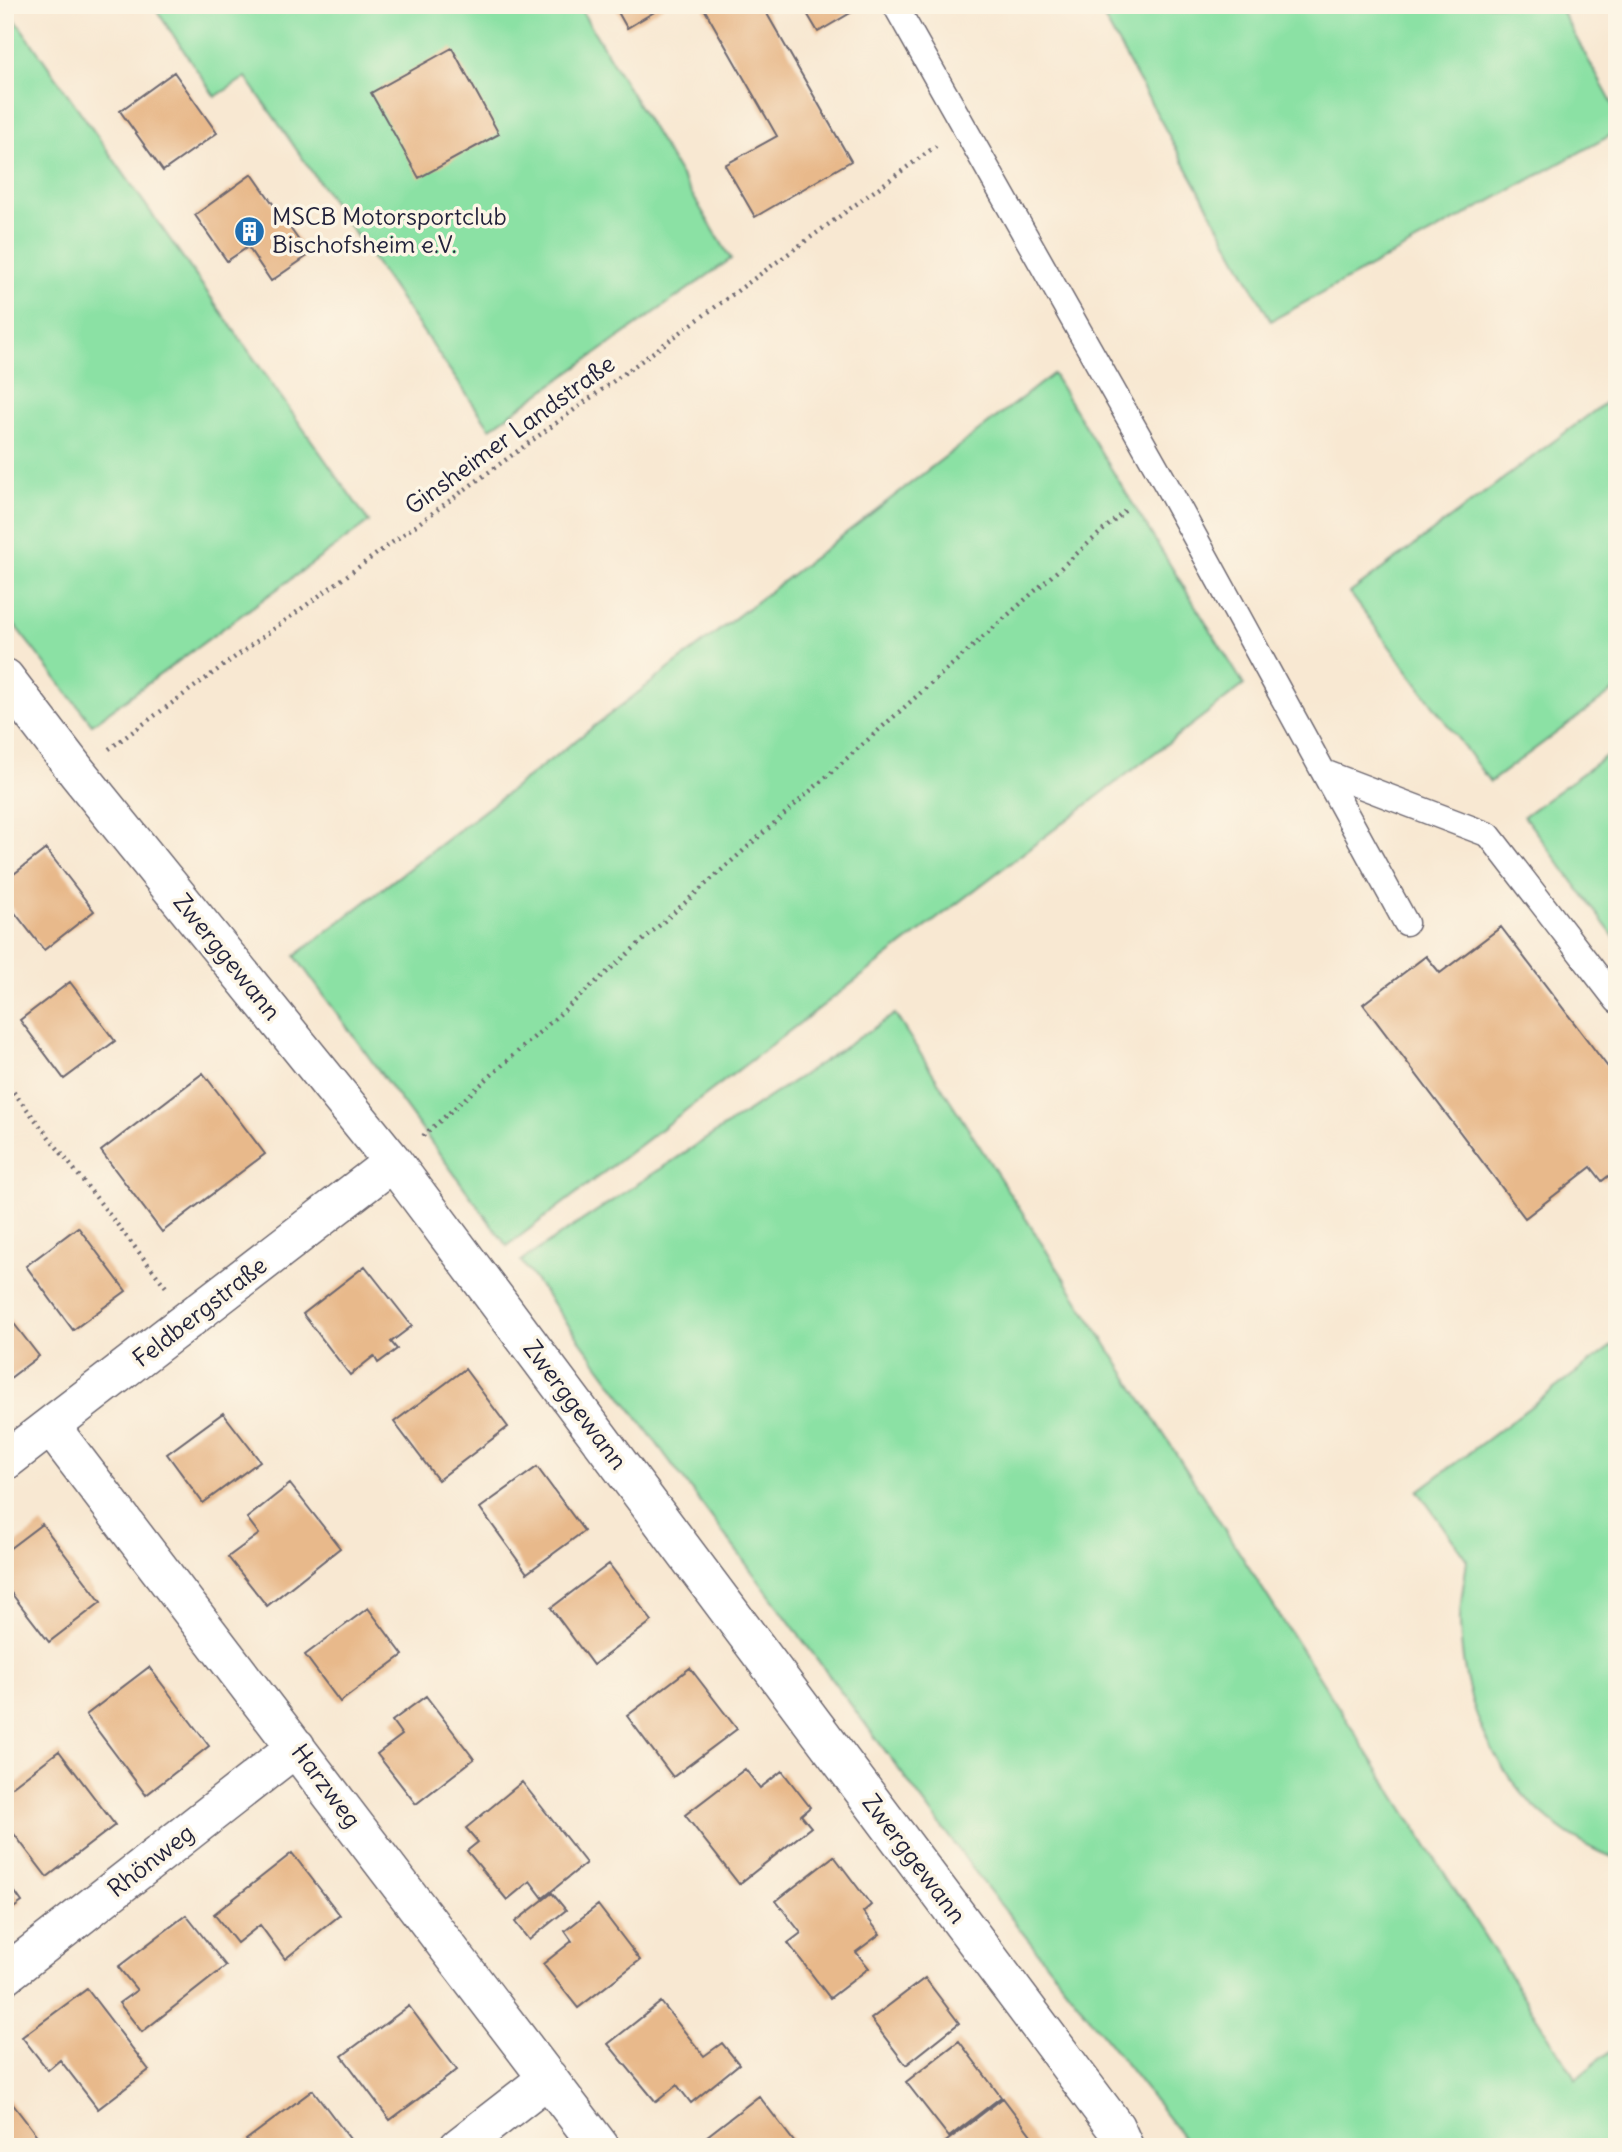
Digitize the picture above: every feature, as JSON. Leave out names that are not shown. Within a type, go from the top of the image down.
[{"type":"street","name":"Zwerggewann","points":[[5,678],[77,772],[393,1163],[1115,2127],[1124,2147]]},
{"type":"street","name":"Feldbergstraße","points":[[5,1461],[393,1163]]},
{"type":"street","name":"Harzweg","points":[[51,1427],[600,2147]]},
{"type":"street","name":"Rhönweg","points":[[5,1975],[296,1746]]},
{"type":"street","points":[[459,2147],[548,2078]]},
{"type":"lane","points":[[895,5],[1167,486],[1406,923]]},
{"type":"lane","points":[[1324,772],[1489,835],[1617,1000]]},
{"type":"path","name":"Ginsheimer Landstraße","points":[[77,772],[963,126]]},
{"type":"path","points":[[393,1163],[1128,508]]},
{"type":"path","points":[[5,1080],[191,1319]]},
{"type":"green space","points":[[5,5],[369,522],[92,724],[5,613]]},
{"type":"green space","points":[[153,5],[578,5],[731,259],[490,428],[246,77],[215,97]]},
{"type":"green space","points":[[1097,5],[1558,5],[1617,112],[1617,132],[1271,321]]},
{"type":"green space","points":[[1053,374],[1244,685],[507,1246],[295,956]]},
{"type":"green space","points":[[1617,394],[1617,688],[1490,782],[1350,593]]},
{"type":"green space","points":[[1617,748],[1617,941],[1524,816]]},
{"type":"green space","points":[[895,1014],[1576,2079],[1617,2045],[1617,2147],[1191,2147],[982,1881],[521,1261]]},
{"type":"green space","points":[[1617,1342],[1617,1859],[1582,1842],[1551,1821],[1524,1796],[1502,1767],[1472,1700],[1464,1663],[1460,1616],[1467,1560],[1418,1491]]},
{"type":"building","points":[[614,5],[666,5],[627,28]]},
{"type":"building","points":[[702,5],[762,5],[851,161],[755,217],[725,165],[777,136]]},
{"type":"building","points":[[802,5],[855,5],[857,9],[818,32]]},
{"type":"building","points":[[452,48],[499,134],[419,178],[371,93]]},
{"type":"building","points":[[174,72],[217,133],[163,171],[120,111]]},
{"type":"building","name":"MSCB Motorsportclub Bischofsheim e.V.","points":[[252,174],[309,255],[271,281],[248,247],[227,261],[195,215]]},
{"type":"building","points":[[46,849],[94,911],[44,950],[5,900],[5,881]]},
{"type":"building","points":[[1501,927],[1617,1079],[1617,1169],[1602,1181],[1591,1167],[1525,1218],[1363,1004],[1426,956],[1440,973]]},
{"type":"building","points":[[70,982],[115,1041],[64,1079],[20,1020]]},
{"type":"building","points":[[203,1073],[265,1154],[162,1232],[101,1151]]},
{"type":"building","points":[[78,1227],[126,1291],[73,1330],[26,1266]]},
{"type":"building","points":[[365,1266],[412,1326],[391,1342],[397,1349],[378,1363],[374,1356],[350,1375],[303,1314]]},
{"type":"building","points":[[5,1312],[39,1356],[5,1382]]},
{"type":"building","points":[[465,1369],[508,1427],[438,1480],[394,1422]]},
{"type":"building","points":[[223,1413],[260,1461],[203,1503],[167,1454]]},
{"type":"building","points":[[537,1467],[584,1531],[527,1573],[480,1508]]},
{"type":"building","points":[[290,1484],[340,1548],[267,1606],[228,1557],[259,1534],[247,1518]]},
{"type":"building","points":[[42,1524],[101,1602],[49,1642],[5,1585],[5,1552]]},
{"type":"building","points":[[609,1564],[652,1621],[593,1665],[551,1608]]},
{"type":"building","points":[[368,1608],[403,1655],[340,1702],[305,1655]]},
{"type":"building","points":[[149,1667],[209,1746],[146,1795],[86,1715]]},
{"type":"building","points":[[690,1668],[737,1729],[673,1777],[627,1716]]},
{"type":"building","points":[[426,1696],[474,1759],[416,1804],[377,1754],[402,1735],[392,1721]]},
{"type":"building","points":[[59,1751],[115,1825],[47,1877],[5,1822],[5,1792]]},
{"type":"building","points":[[745,1769],[760,1788],[782,1771],[810,1807],[801,1815],[811,1827],[739,1884],[685,1815]]},
{"type":"building","points":[[522,1782],[586,1863],[543,1898],[530,1881],[507,1900],[467,1851],[478,1842],[466,1828]]},
{"type":"building","points":[[292,1853],[340,1915],[285,1959],[260,1925],[237,1943],[214,1914]]},
{"type":"building","points":[[834,1856],[871,1905],[863,1912],[880,1934],[856,1952],[869,1968],[830,1998],[788,1943],[801,1933],[776,1901]]},
{"type":"building","points":[[5,1878],[22,1902],[5,1914]]},
{"type":"building","points":[[552,1893],[566,1910],[529,1940],[515,1922]]},
{"type":"building","points":[[598,1905],[640,1960],[578,2008],[543,1964],[572,1941],[565,1931]]},
{"type":"building","points":[[186,1915],[226,1966],[142,2032],[119,2003],[137,1990],[118,1967]]},
{"type":"building","points":[[925,1978],[959,2023],[906,2065],[871,2019]]},
{"type":"building","points":[[87,1989],[149,2070],[98,2109],[60,2060],[48,2070],[22,2037]]},
{"type":"building","points":[[661,2002],[704,2056],[722,2043],[739,2064],[691,2103],[677,2085],[656,2102],[608,2044]]},
{"type":"building","points":[[409,2006],[457,2070],[390,2120],[342,2056]]},
{"type":"building","points":[[959,2041],[1001,2097],[949,2137],[906,2082]]},
{"type":"building","points":[[313,2090],[356,2147],[251,2147],[246,2140]]},
{"type":"building","points":[[5,2094],[38,2137],[25,2147],[5,2147]]},
{"type":"building","points":[[759,2096],[798,2147],[693,2147]]},
{"type":"building","points":[[1003,2098],[1040,2147],[939,2147]]},
{"type":"place","name":"MSCB Motorsportclub Bischofsheim e.V.","points":[[249,231]]}]
